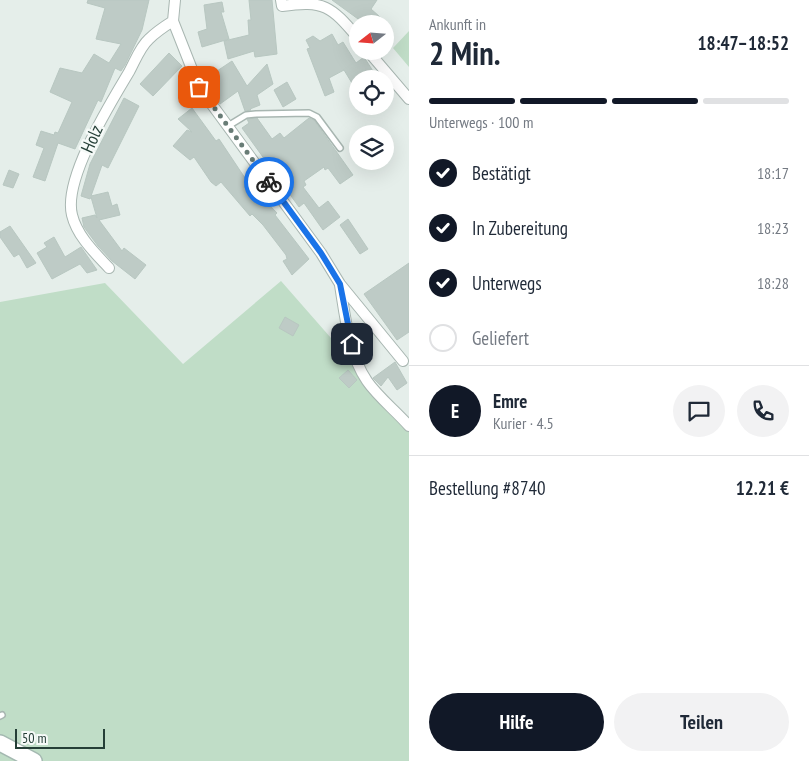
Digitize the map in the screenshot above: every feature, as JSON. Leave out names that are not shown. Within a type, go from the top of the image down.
[{"type":"main road","points":[[0,743],[34,761]]},
{"type":"street","points":[[175,0],[173,20],[199,87],[321,253],[340,284],[402,361]]},
{"type":"street","points":[[281,0],[282,6],[317,3],[336,14],[349,28]]},
{"type":"street","name":"Holz","points":[[109,268],[92,250],[75,224],[72,216],[71,194],[94,133],[103,115],[148,40],[173,20]]},
{"type":"street","points":[[376,60],[409,99]]},
{"type":"street","points":[[340,284],[352,344],[359,366],[367,382],[409,426]]},
{"type":"lane","points":[[228,126],[246,115],[309,113],[317,117],[340,148]]},
{"type":"green space","points":[[409,31],[409,67],[394,49]]},
{"type":"green space","points":[[281,281],[409,427],[409,761],[0,761],[0,302],[105,283],[183,364]]},
{"type":"building","points":[[88,0],[149,0],[142,30],[125,65],[121,71],[115,68],[101,102],[98,100],[75,149],[58,143],[45,181],[33,177],[44,148],[36,145],[41,131],[54,135],[55,132],[58,133],[72,102],[50,92],[60,68],[82,73],[94,54],[109,63],[121,44],[96,39],[105,8],[87,3]]},
{"type":"building","points":[[249,0],[272,0],[277,54],[255,57],[254,51],[228,59],[224,41],[249,35],[248,20],[251,20]]},
{"type":"building","points":[[332,0],[377,0],[371,9],[378,15],[353,15]]},
{"type":"building","points":[[222,2],[224,12],[221,12],[229,39],[202,47],[198,32],[207,29],[204,5]]},
{"type":"building","points":[[332,34],[338,45],[343,42],[349,52],[349,60],[354,60],[356,63],[360,60],[366,60],[372,70],[349,70],[349,78],[344,70],[329,78],[334,92],[325,96],[307,49],[310,48],[306,40],[313,36],[320,41]]},
{"type":"building","points":[[169,53],[182,66],[153,96],[140,84]]},
{"type":"building","points":[[232,61],[247,86],[267,64],[273,84],[257,95],[260,105],[251,110],[245,111],[238,91],[220,104],[214,96],[218,93],[208,77]]},
{"type":"building","points":[[287,82],[296,99],[283,107],[274,90]]},
{"type":"building","points":[[124,98],[139,106],[108,168],[102,165],[91,196],[108,192],[112,206],[117,204],[120,215],[99,220],[122,251],[124,248],[146,265],[135,279],[112,261],[98,246],[84,227],[82,218],[95,215],[97,218],[91,197],[90,199],[81,196],[90,164]]},
{"type":"building","points":[[192,108],[216,141],[219,139],[249,184],[277,213],[275,215],[309,259],[292,275],[283,261],[287,259],[286,255],[263,225],[252,214],[250,216],[221,182],[216,186],[211,182],[194,157],[190,160],[173,146],[187,130],[192,132],[178,119]]},
{"type":"building","points":[[257,118],[272,139],[280,133],[284,138],[309,118],[314,120],[353,175],[340,184],[328,168],[325,170],[324,167],[304,181],[306,185],[303,187],[319,208],[328,201],[340,217],[323,230],[304,203],[299,207],[242,128],[249,123],[247,119]]},
{"type":"building","points":[[9,170],[19,174],[13,188],[3,185]]},
{"type":"building","points":[[348,219],[368,249],[360,254],[340,225]]},
{"type":"building","points":[[10,226],[36,263],[27,268],[19,254],[14,257],[0,237],[0,232]]},
{"type":"building","points":[[54,237],[65,257],[81,247],[97,270],[87,273],[80,264],[52,279],[37,253],[47,247],[44,243]]},
{"type":"building","points":[[409,263],[409,332],[397,340],[364,294]]},
{"type":"building","points":[[285,317],[299,325],[293,336],[279,328]]},
{"type":"building","points":[[395,362],[407,383],[397,390],[388,377],[381,386],[373,378]]},
{"type":"building","points":[[348,370],[357,380],[349,388],[339,378]]},
{"type":"way so far","points":[[199,87],[269,182]]},
{"type":"route","points":[[269,182],[321,253],[340,284],[352,344]]}]
